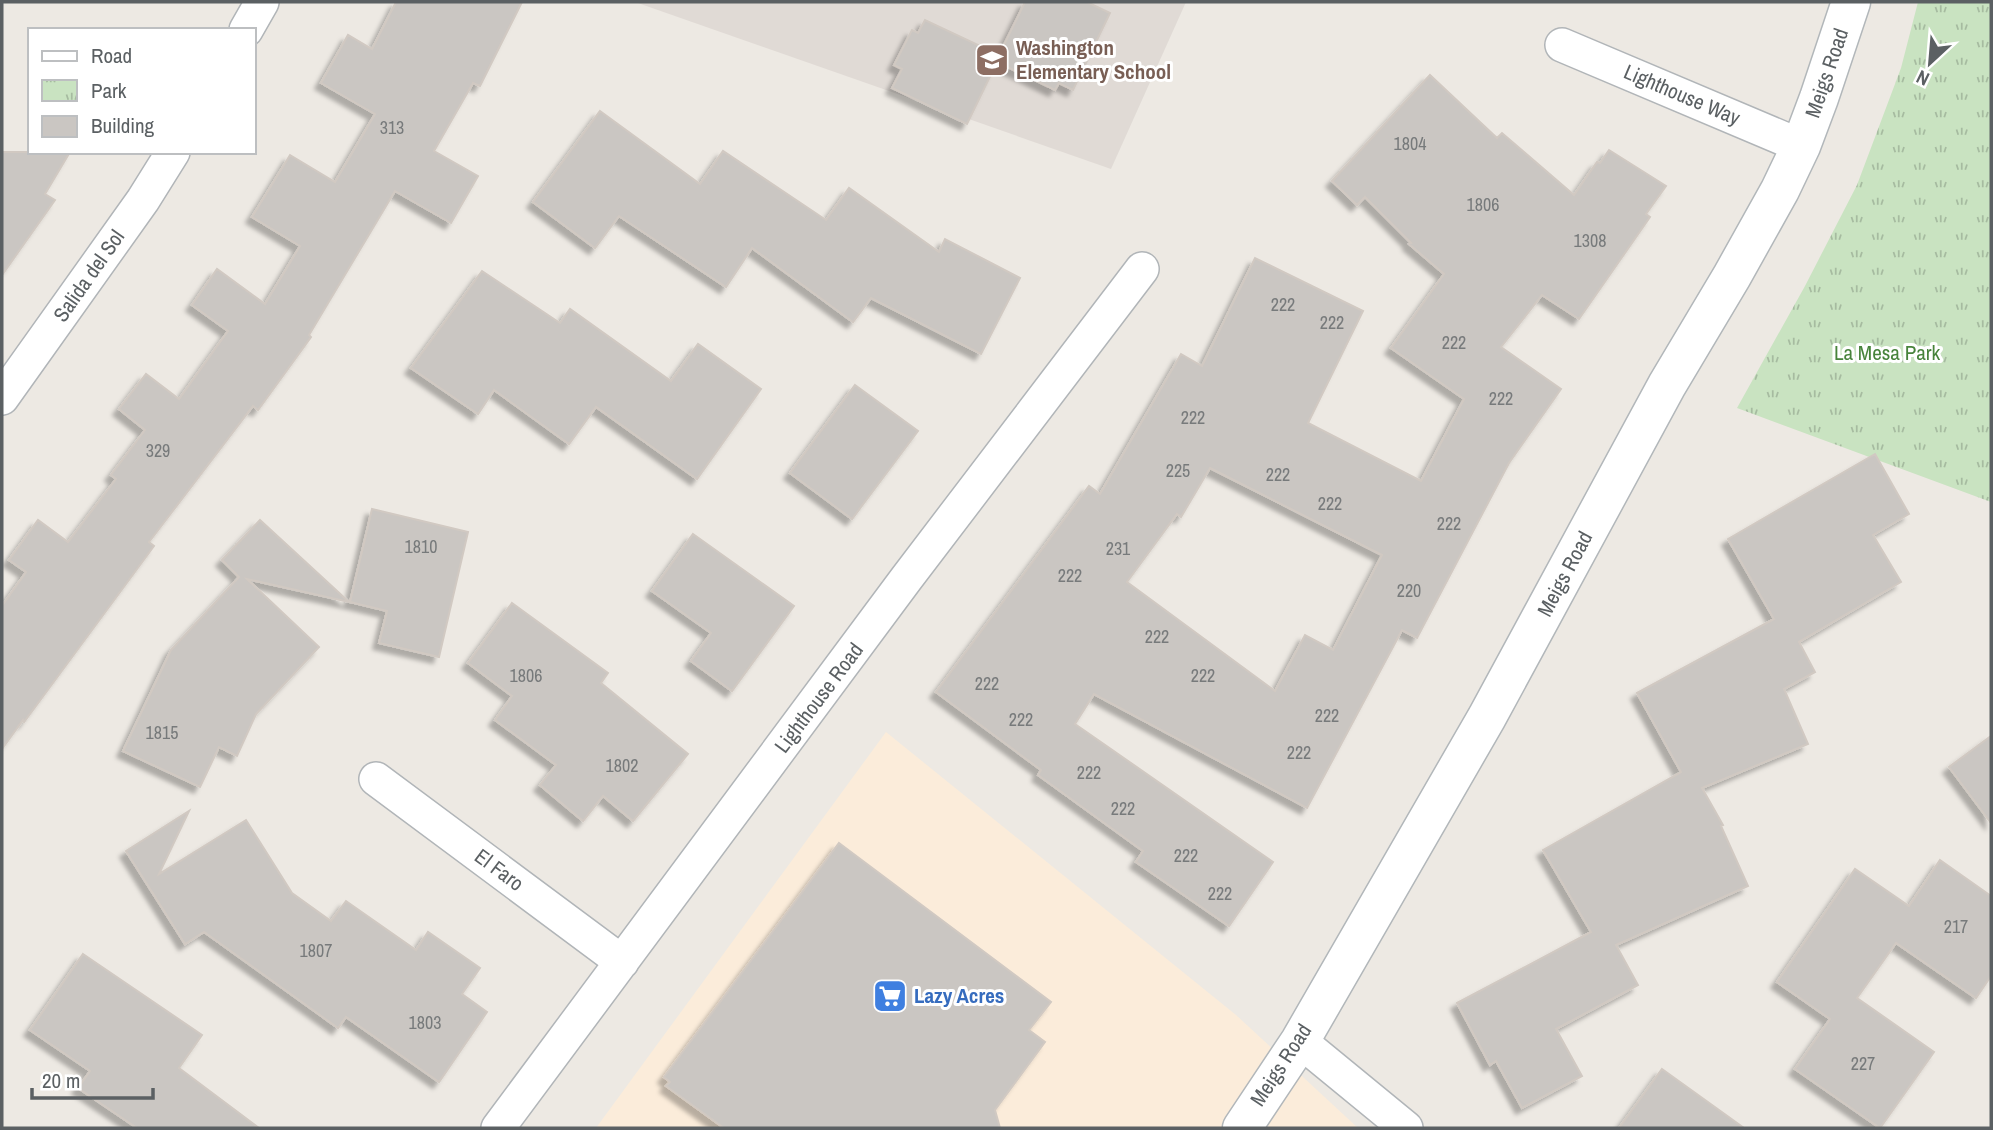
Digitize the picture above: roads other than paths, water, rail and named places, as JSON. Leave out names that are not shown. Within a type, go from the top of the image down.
[{"type":"main road","name":"Meigs Road","points":[[1241,1128],[1300,1041],[1487,718],[1667,385],[1780,190],[1801,146],[1851,2]]},
{"type":"street","points":[[247,28],[262,2]]},
{"type":"street","name":"Lighthouse Way","points":[[1562,45],[1801,146]]},
{"type":"street","name":"Salida del Sol","points":[[2,398],[143,200],[172,154]]},
{"type":"street","name":"Lighthouse Road","points":[[498,1128],[906,579],[1142,269]]},
{"type":"street","name":"El Faro","points":[[376,779],[622,962]]},
{"type":"street","points":[[1300,1041],[1406,1128]]},
{"type":"place","name":"Washington Elementary School","points":[[992,60]]},
{"type":"place","name":"Lazy Acres","points":[[890,996]]},
{"type":"park label","name":"La Mesa Park","points":[[1887,353]]}]
